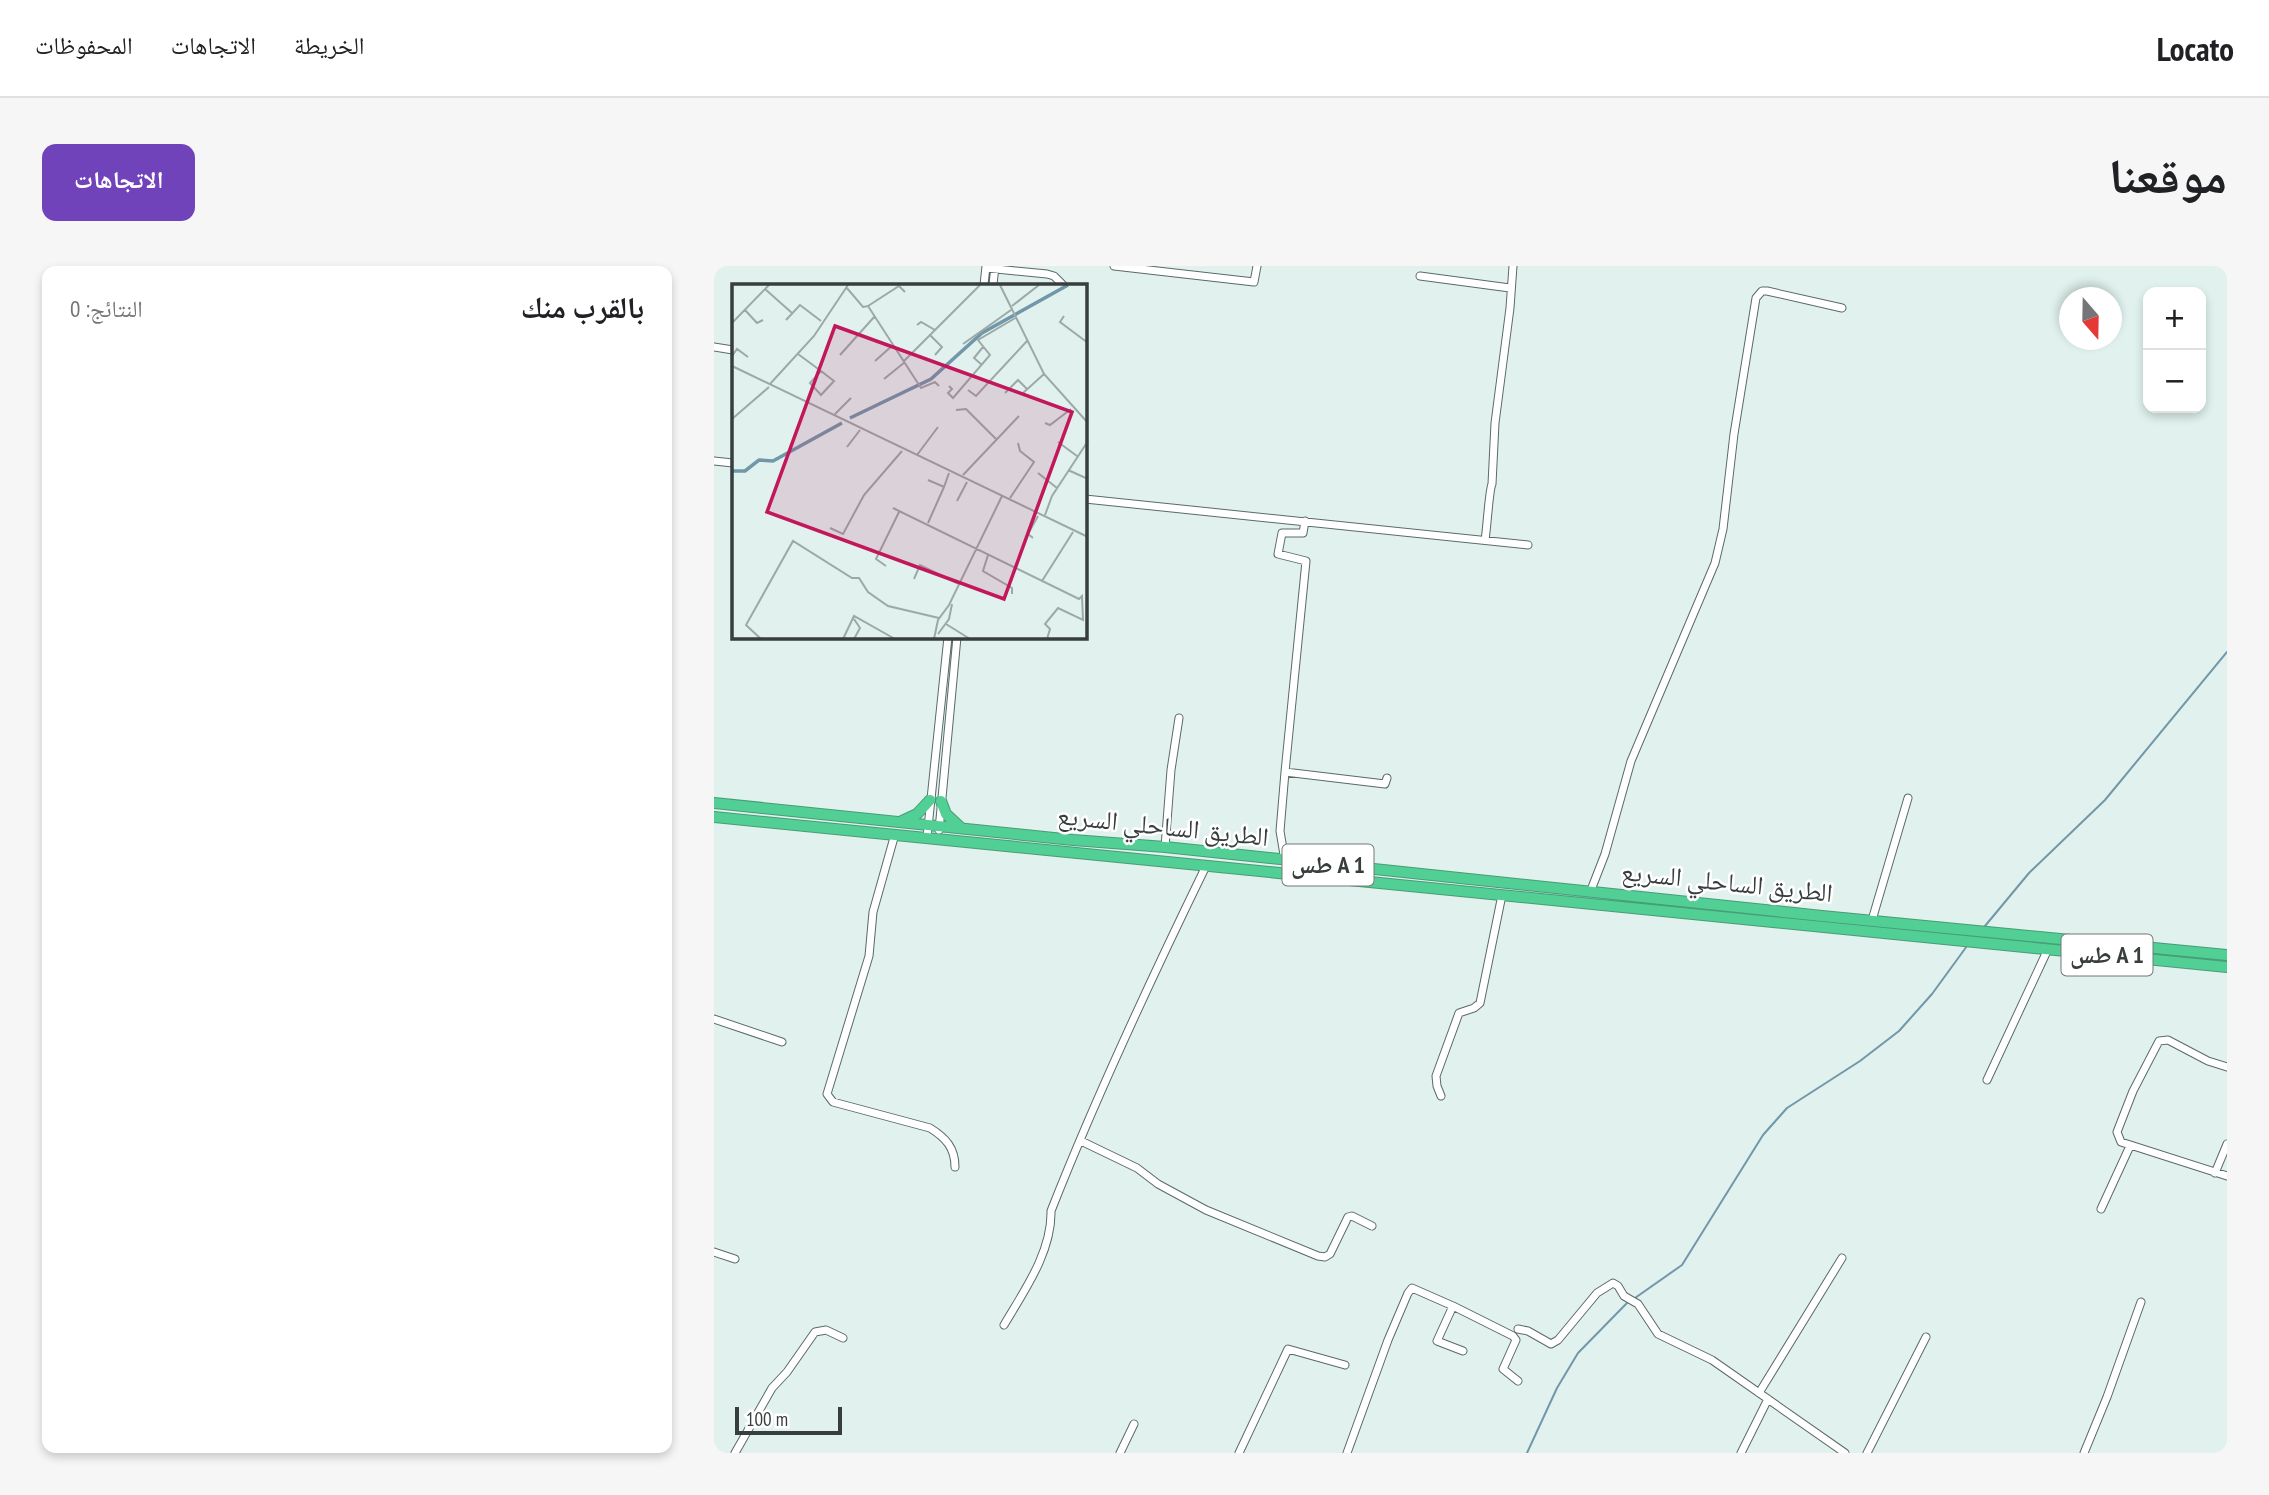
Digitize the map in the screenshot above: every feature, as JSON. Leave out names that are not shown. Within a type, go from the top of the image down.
[{"type":"highway","points":[[899,821],[917,814],[935,801],[961,828]]},
{"type":"highway","name":"الطريق الساحلي السريع","points":[[714,803],[1591,890],[1872,920],[1940,932]]},
{"type":"highway","name":"الطريق الساحلي السريع","points":[[714,817],[1502,895],[1940,932]]},
{"type":"highway","points":[[1940,932],[1988,938]]},
{"type":"highway","name":"طس A 1","points":[[1988,938],[2048,949],[2227,967]]},
{"type":"highway","name":"طس A 1","points":[[1988,938],[2227,955]]},
{"type":"street","points":[[1114,266],[1254,282],[1257,266]]},
{"type":"street","points":[[1485,540],[1513,266]]},
{"type":"street","points":[[984,284],[990,267],[1047,274],[1054,276],[1062,284]]},
{"type":"street","points":[[1420,276],[1510,288]]},
{"type":"street","points":[[1591,890],[1605,854],[1635,750],[1715,563],[1723,529],[1734,435],[1756,298],[1762,291],[1768,290],[1842,308]]},
{"type":"street","points":[[714,347],[732,349]]},
{"type":"street","points":[[714,461],[732,463]]},
{"type":"street","points":[[1087,499],[1528,545]]},
{"type":"street","points":[[1285,861],[1280,831],[1306,561],[1278,554],[1282,533],[1303,533],[1305,521]]},
{"type":"street","points":[[933,838],[939,723],[948,639]]},
{"type":"street","points":[[935,801],[948,725],[957,639]]},
{"type":"street","points":[[1165,846],[1171,770],[1179,718]]},
{"type":"street","points":[[939,723],[948,725]]},
{"type":"street","points":[[1285,772],[1385,784],[1387,778]]},
{"type":"street","points":[[1872,920],[1908,798]]},
{"type":"street","points":[[895,834],[873,912],[869,956],[827,1094],[833,1102],[930,1128],[942,1135],[952,1147],[956,1167]]},
{"type":"street","points":[[1004,1325],[1032,1277],[1046,1244],[1051,1211],[1147,990],[1206,866]]},
{"type":"street","points":[[1441,1096],[1436,1076],[1459,1013],[1474,1009],[1480,1003],[1502,895]]},
{"type":"street","points":[[1987,1080],[2048,949]]},
{"type":"street","points":[[714,1019],[782,1042]]},
{"type":"street","points":[[2227,1067],[2208,1061],[2168,1040],[2159,1041],[2133,1091],[2117,1132],[2121,1142],[2130,1146],[2227,1177]]},
{"type":"street","points":[[1081,1141],[1137,1168],[1158,1184],[1206,1210],[1318,1256],[1325,1257],[1330,1254],[1348,1217],[1352,1216],[1372,1226]]},
{"type":"street","points":[[2215,1173],[2227,1144]]},
{"type":"street","points":[[2101,1209],[2130,1146]]},
{"type":"street","points":[[714,1252],[735,1259]]},
{"type":"street","points":[[1759,1393],[1842,1258]]},
{"type":"street","points":[[1518,1329],[1536,1334],[1551,1344],[1558,1340],[1597,1293],[1613,1283],[1624,1296],[1638,1304],[1658,1334],[1712,1360],[1845,1453]]},
{"type":"street","points":[[1347,1453],[1383,1353],[1412,1288],[1513,1336],[1516,1340],[1503,1369],[1518,1381]]},
{"type":"street","points":[[2084,1453],[2141,1302]]},
{"type":"street","points":[[1453,1306],[1437,1341],[1463,1351]]},
{"type":"street","points":[[735,1453],[772,1388],[788,1372],[815,1332],[826,1330],[843,1338]]},
{"type":"street","points":[[1867,1453],[1926,1337]]},
{"type":"street","points":[[1239,1453],[1288,1349],[1345,1365]]},
{"type":"street","points":[[1741,1453],[1768,1399]]},
{"type":"street","points":[[1120,1453],[1134,1424]]},
{"type":"waterway","points":[[1985,926],[2029,873],[2105,800],[2227,652]]},
{"type":"waterway","points":[[1635,1298],[1682,1265],[1763,1135],[1787,1108],[1860,1061],[1899,1031],[1932,994],[1967,946]]},
{"type":"waterway","points":[[1527,1453],[1557,1388],[1578,1353],[1627,1303]]}]
